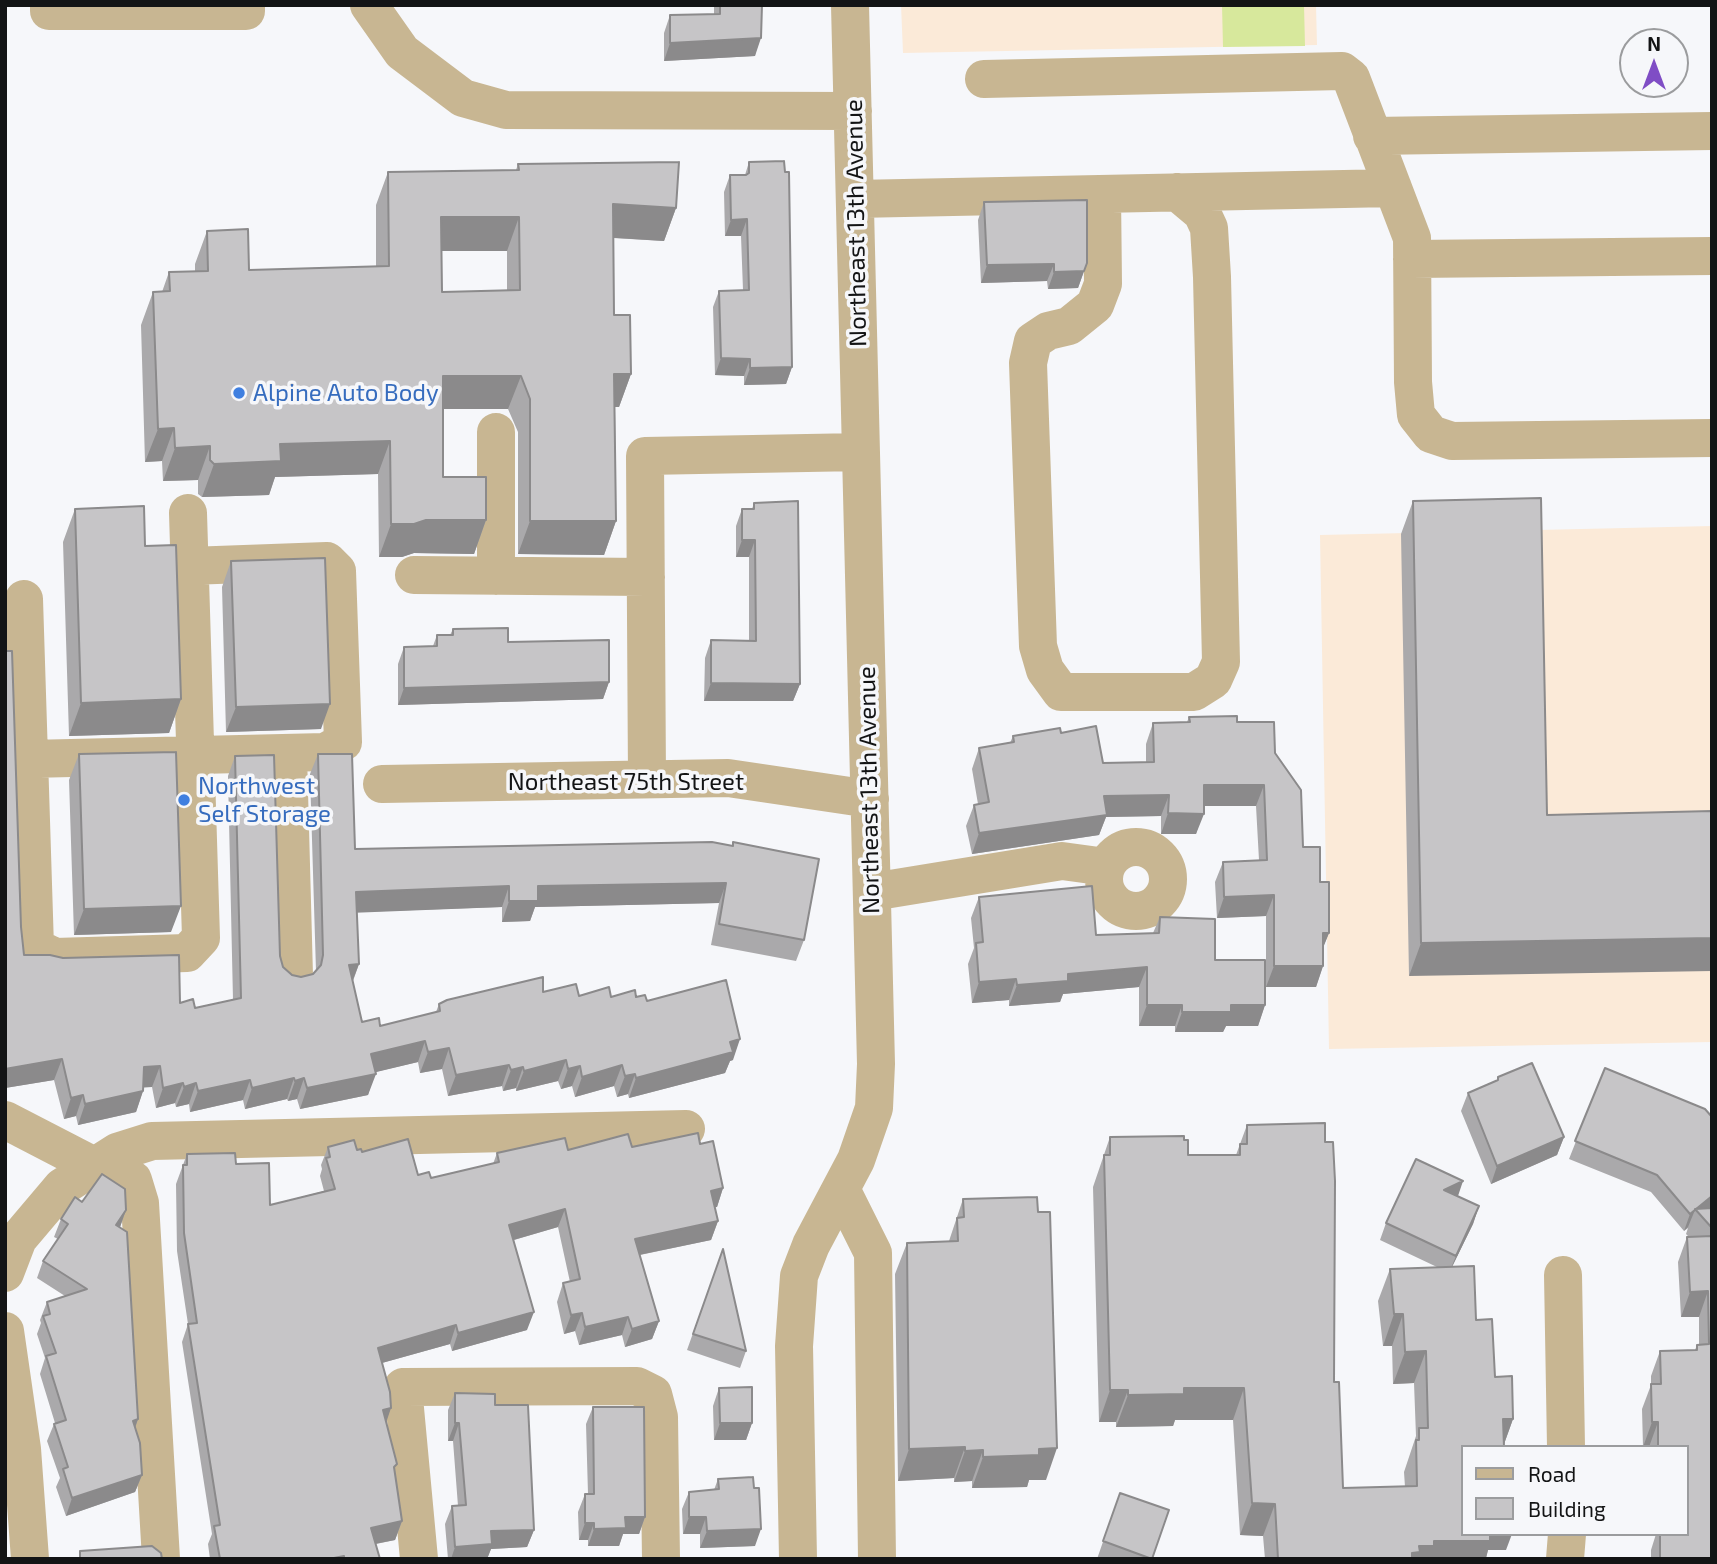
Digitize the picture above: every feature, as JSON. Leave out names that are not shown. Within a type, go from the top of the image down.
[{"type":"street","points":[[49,5],[49,11],[109,8],[246,11],[246,5]]},
{"type":"street","points":[[369,5],[402,52],[463,98],[506,110],[853,111]]},
{"type":"street","name":"Northeast 13th Avenue","points":[[798,1559],[794,1346],[799,1276],[811,1245],[856,1160],[874,1108],[870,799],[850,5]]},
{"type":"street","points":[[984,79],[1342,71],[1351,78],[1412,237],[1416,415],[1431,434],[1452,441],[1712,438]]},
{"type":"street","points":[[1372,136],[1712,131]]},
{"type":"street","points":[[855,199],[1393,188]]},
{"type":"street","points":[[1102,194],[1103,285],[1094,305],[1069,326],[1048,331],[1033,341],[1028,363],[1038,646],[1045,670],[1061,692],[1195,692],[1213,680],[1221,663],[1212,277],[1209,228],[1202,213],[1177,192]]},
{"type":"street","points":[[1412,259],[1712,256]]},
{"type":"street","points":[[496,432],[496,576]]},
{"type":"street","points":[[647,779],[645,456],[861,452]]},
{"type":"street","points":[[24,600],[35,947],[55,957],[187,953],[201,938],[188,513]]},
{"type":"street","points":[[29,759],[325,752],[343,741],[337,571],[327,561],[189,566]]},
{"type":"street","points":[[414,575],[646,577]]},
{"type":"street","points":[[288,754],[294,976]]},
{"type":"street","name":"Northeast 75th Street","points":[[382,785],[728,778],[870,799]]},
{"type":"street","points":[[872,892],[1062,861],[1106,867]]},
{"type":"street","points":[[5,1120],[94,1166],[133,1180],[140,1203],[161,1559]]},
{"type":"street","points":[[5,1273],[18,1239],[62,1187],[117,1152],[152,1141],[686,1129]]},
{"type":"street","points":[[841,1189],[873,1253],[877,1559]]},
{"type":"street","points":[[1563,1275],[1566,1445]]},
{"type":"street","points":[[5,1331],[22,1449],[30,1559]]},
{"type":"street","points":[[419,1559],[403,1387],[623,1386],[637,1386],[653,1394],[659,1417],[661,1559]]},
{"type":"street","points":[[1565,1559],[1567,1536]]},
{"type":"shaded area","points":[[901,5],[1316,5],[1317,45],[903,53]]},
{"type":"shaded area","points":[[1712,526],[1712,1042],[1329,1049],[1320,535]]},
{"type":"green space","points":[[1222,5],[1304,5],[1305,46],[1223,47]]},
{"type":"building","points":[[720,5],[762,5],[761,38],[670,43],[670,15],[720,14]]},
{"type":"building","points":[[784,161],[785,172],[789,172],[792,367],[750,368],[750,359],[721,358],[719,291],[749,290],[747,219],[731,220],[730,175],[749,173],[749,162]]},
{"type":"building","points":[[679,162],[676,208],[613,204],[614,315],[630,315],[631,374],[614,374],[616,521],[530,521],[530,399],[521,376],[443,376],[443,477],[486,477],[486,520],[426,520],[414,524],[391,524],[390,441],[280,444],[281,461],[214,464],[210,460],[210,446],[175,448],[174,428],[158,429],[153,292],[170,291],[169,272],[208,271],[207,231],[248,229],[249,270],[389,266],[388,172],[519,170],[518,164]],"holes":[[[441,217],[519,217],[520,290],[442,292]]]},
{"type":"building","points":[[1087,200],[1087,263],[1084,271],[1054,272],[1054,264],[987,265],[984,202]]},
{"type":"building","points":[[1541,498],[1547,815],[1712,811],[1712,938],[1421,943],[1413,501]]},
{"type":"building","points":[[798,501],[800,684],[711,683],[711,640],[756,641],[755,540],[742,540],[742,509],[754,509],[754,503]]},
{"type":"building","points":[[144,506],[145,546],[176,545],[181,699],[81,703],[75,509]]},
{"type":"building","points":[[325,558],[330,704],[236,707],[231,561]]},
{"type":"building","points":[[508,628],[508,642],[609,640],[609,682],[404,688],[404,647],[437,646],[437,635],[453,635],[453,629]]},
{"type":"building","points":[[5,651],[12,651],[24,955],[63,958],[179,955],[180,1003],[193,999],[195,1008],[241,998],[235,756],[274,755],[280,956],[283,967],[292,975],[301,977],[313,974],[321,965],[323,955],[318,754],[352,754],[355,849],[712,842],[733,846],[733,842],[819,859],[804,940],[719,924],[726,883],[538,886],[538,901],[509,901],[509,886],[356,892],[359,964],[349,965],[362,1022],[379,1018],[380,1026],[440,1011],[439,1004],[447,1000],[543,977],[543,992],[576,984],[579,996],[609,987],[611,997],[635,990],[636,997],[645,995],[647,1001],[726,980],[740,1039],[730,1042],[733,1052],[636,1078],[635,1074],[625,1076],[622,1065],[582,1077],[580,1066],[568,1069],[566,1060],[524,1071],[523,1067],[511,1070],[509,1065],[456,1075],[449,1048],[428,1052],[425,1041],[371,1054],[376,1074],[307,1088],[304,1078],[295,1081],[294,1078],[252,1088],[250,1080],[198,1091],[196,1083],[184,1087],[183,1083],[163,1088],[160,1066],[144,1067],[143,1091],[85,1104],[83,1095],[71,1098],[62,1059],[5,1069]]},
{"type":"building","points":[[1237,716],[1237,722],[1274,722],[1275,753],[1301,790],[1303,847],[1320,847],[1320,882],[1329,882],[1329,933],[1323,933],[1323,966],[1274,966],[1274,895],[1224,897],[1223,862],[1267,860],[1264,785],[1204,785],[1204,814],[1168,813],[1169,795],[1104,796],[1107,815],[979,833],[974,805],[989,802],[979,748],[1014,742],[1013,736],[1060,728],[1061,733],[1096,726],[1103,763],[1154,762],[1153,723],[1190,722],[1189,717]]},
{"type":"building","points":[[176,752],[181,906],[84,909],[79,754]]},
{"type":"building","points":[[1092,886],[1096,935],[1159,933],[1160,917],[1215,919],[1215,960],[1265,960],[1265,1005],[1231,1005],[1231,1012],[1182,1012],[1182,1005],[1147,1005],[1147,967],[1068,974],[1068,981],[1017,985],[1016,979],[979,982],[976,943],[983,942],[979,897]]},
{"type":"building","points":[[1532,1063],[1564,1137],[1497,1166],[1468,1093]]},
{"type":"building","points":[[1605,1068],[1705,1109],[1712,1117],[1712,1196],[1690,1214],[1657,1175],[1575,1141]]},
{"type":"building","points":[[1325,1123],[1325,1142],[1333,1142],[1334,1382],[1339,1382],[1343,1488],[1417,1486],[1416,1440],[1419,1440],[1419,1428],[1428,1428],[1426,1351],[1405,1352],[1403,1314],[1394,1314],[1390,1269],[1474,1266],[1476,1320],[1492,1319],[1495,1377],[1512,1376],[1513,1419],[1503,1419],[1504,1445],[1462,1445],[1462,1536],[1490,1536],[1490,1541],[1434,1541],[1434,1546],[1419,1546],[1420,1552],[1412,1553],[1412,1559],[1278,1559],[1275,1504],[1252,1503],[1244,1388],[1184,1388],[1184,1394],[1128,1395],[1128,1390],[1110,1390],[1104,1155],[1110,1155],[1110,1137],[1184,1136],[1184,1140],[1188,1140],[1188,1155],[1240,1155],[1240,1144],[1247,1144],[1247,1125]]},
{"type":"building","points":[[698,1133],[700,1144],[713,1141],[723,1188],[711,1191],[718,1221],[635,1239],[659,1321],[632,1329],[628,1317],[585,1327],[582,1313],[571,1315],[563,1283],[580,1279],[565,1209],[509,1225],[534,1312],[458,1333],[456,1325],[378,1348],[390,1392],[391,1408],[383,1410],[397,1464],[394,1467],[402,1521],[371,1528],[380,1559],[344,1559],[344,1556],[329,1559],[220,1559],[214,1526],[220,1525],[188,1324],[197,1323],[184,1233],[183,1165],[187,1165],[187,1154],[235,1153],[236,1164],[269,1163],[270,1205],[335,1189],[326,1158],[330,1157],[328,1147],[354,1140],[357,1150],[361,1149],[362,1152],[408,1139],[418,1175],[429,1172],[431,1178],[499,1162],[497,1153],[565,1138],[568,1150],[628,1134],[632,1147]]},
{"type":"building","points":[[1416,1159],[1463,1181],[1444,1190],[1479,1206],[1456,1256],[1386,1223]]},
{"type":"building","points":[[102,1174],[125,1189],[126,1210],[116,1225],[127,1232],[138,1419],[133,1421],[140,1443],[142,1475],[72,1498],[63,1469],[68,1467],[54,1424],[66,1420],[46,1356],[56,1353],[43,1316],[50,1314],[47,1302],[87,1289],[43,1261],[68,1224],[61,1219],[75,1197],[82,1202]]},
{"type":"building","points":[[1037,1197],[1038,1212],[1050,1212],[1057,1448],[1039,1449],[1039,1455],[983,1457],[983,1450],[965,1451],[965,1447],[909,1449],[907,1243],[958,1241],[957,1218],[964,1217],[963,1199]]},
{"type":"building","points":[[1712,1208],[1712,1228],[1695,1209]]},
{"type":"building","points":[[1712,1236],[1712,1559],[1660,1559],[1660,1536],[1689,1536],[1689,1445],[1658,1445],[1658,1422],[1652,1422],[1651,1384],[1661,1384],[1660,1351],[1697,1350],[1697,1345],[1709,1344],[1708,1291],[1690,1292],[1687,1237]]},
{"type":"building","points":[[723,1249],[746,1351],[693,1334]]},
{"type":"building","points":[[752,1387],[752,1423],[720,1423],[719,1388]]},
{"type":"building","points":[[455,1393],[495,1394],[495,1405],[528,1405],[534,1530],[491,1531],[492,1544],[455,1547],[452,1506],[466,1505],[459,1423],[455,1423]]},
{"type":"building","points":[[593,1407],[644,1407],[645,1517],[625,1517],[626,1528],[594,1529],[594,1523],[585,1523],[585,1494],[594,1494]]},
{"type":"building","points":[[753,1477],[754,1488],[759,1488],[761,1529],[707,1531],[706,1517],[689,1517],[689,1492],[719,1489],[718,1479]]},
{"type":"building","points":[[1120,1493],[1169,1510],[1152,1559],[1103,1541]]},
{"type":"building","points":[[152,1546],[161,1553],[162,1559],[80,1559],[80,1551]]},
{"type":"place","name":"Alpine Auto Body","points":[[239,393]]},
{"type":"place","name":"Northwest Self Storage","points":[[184,800]]}]
